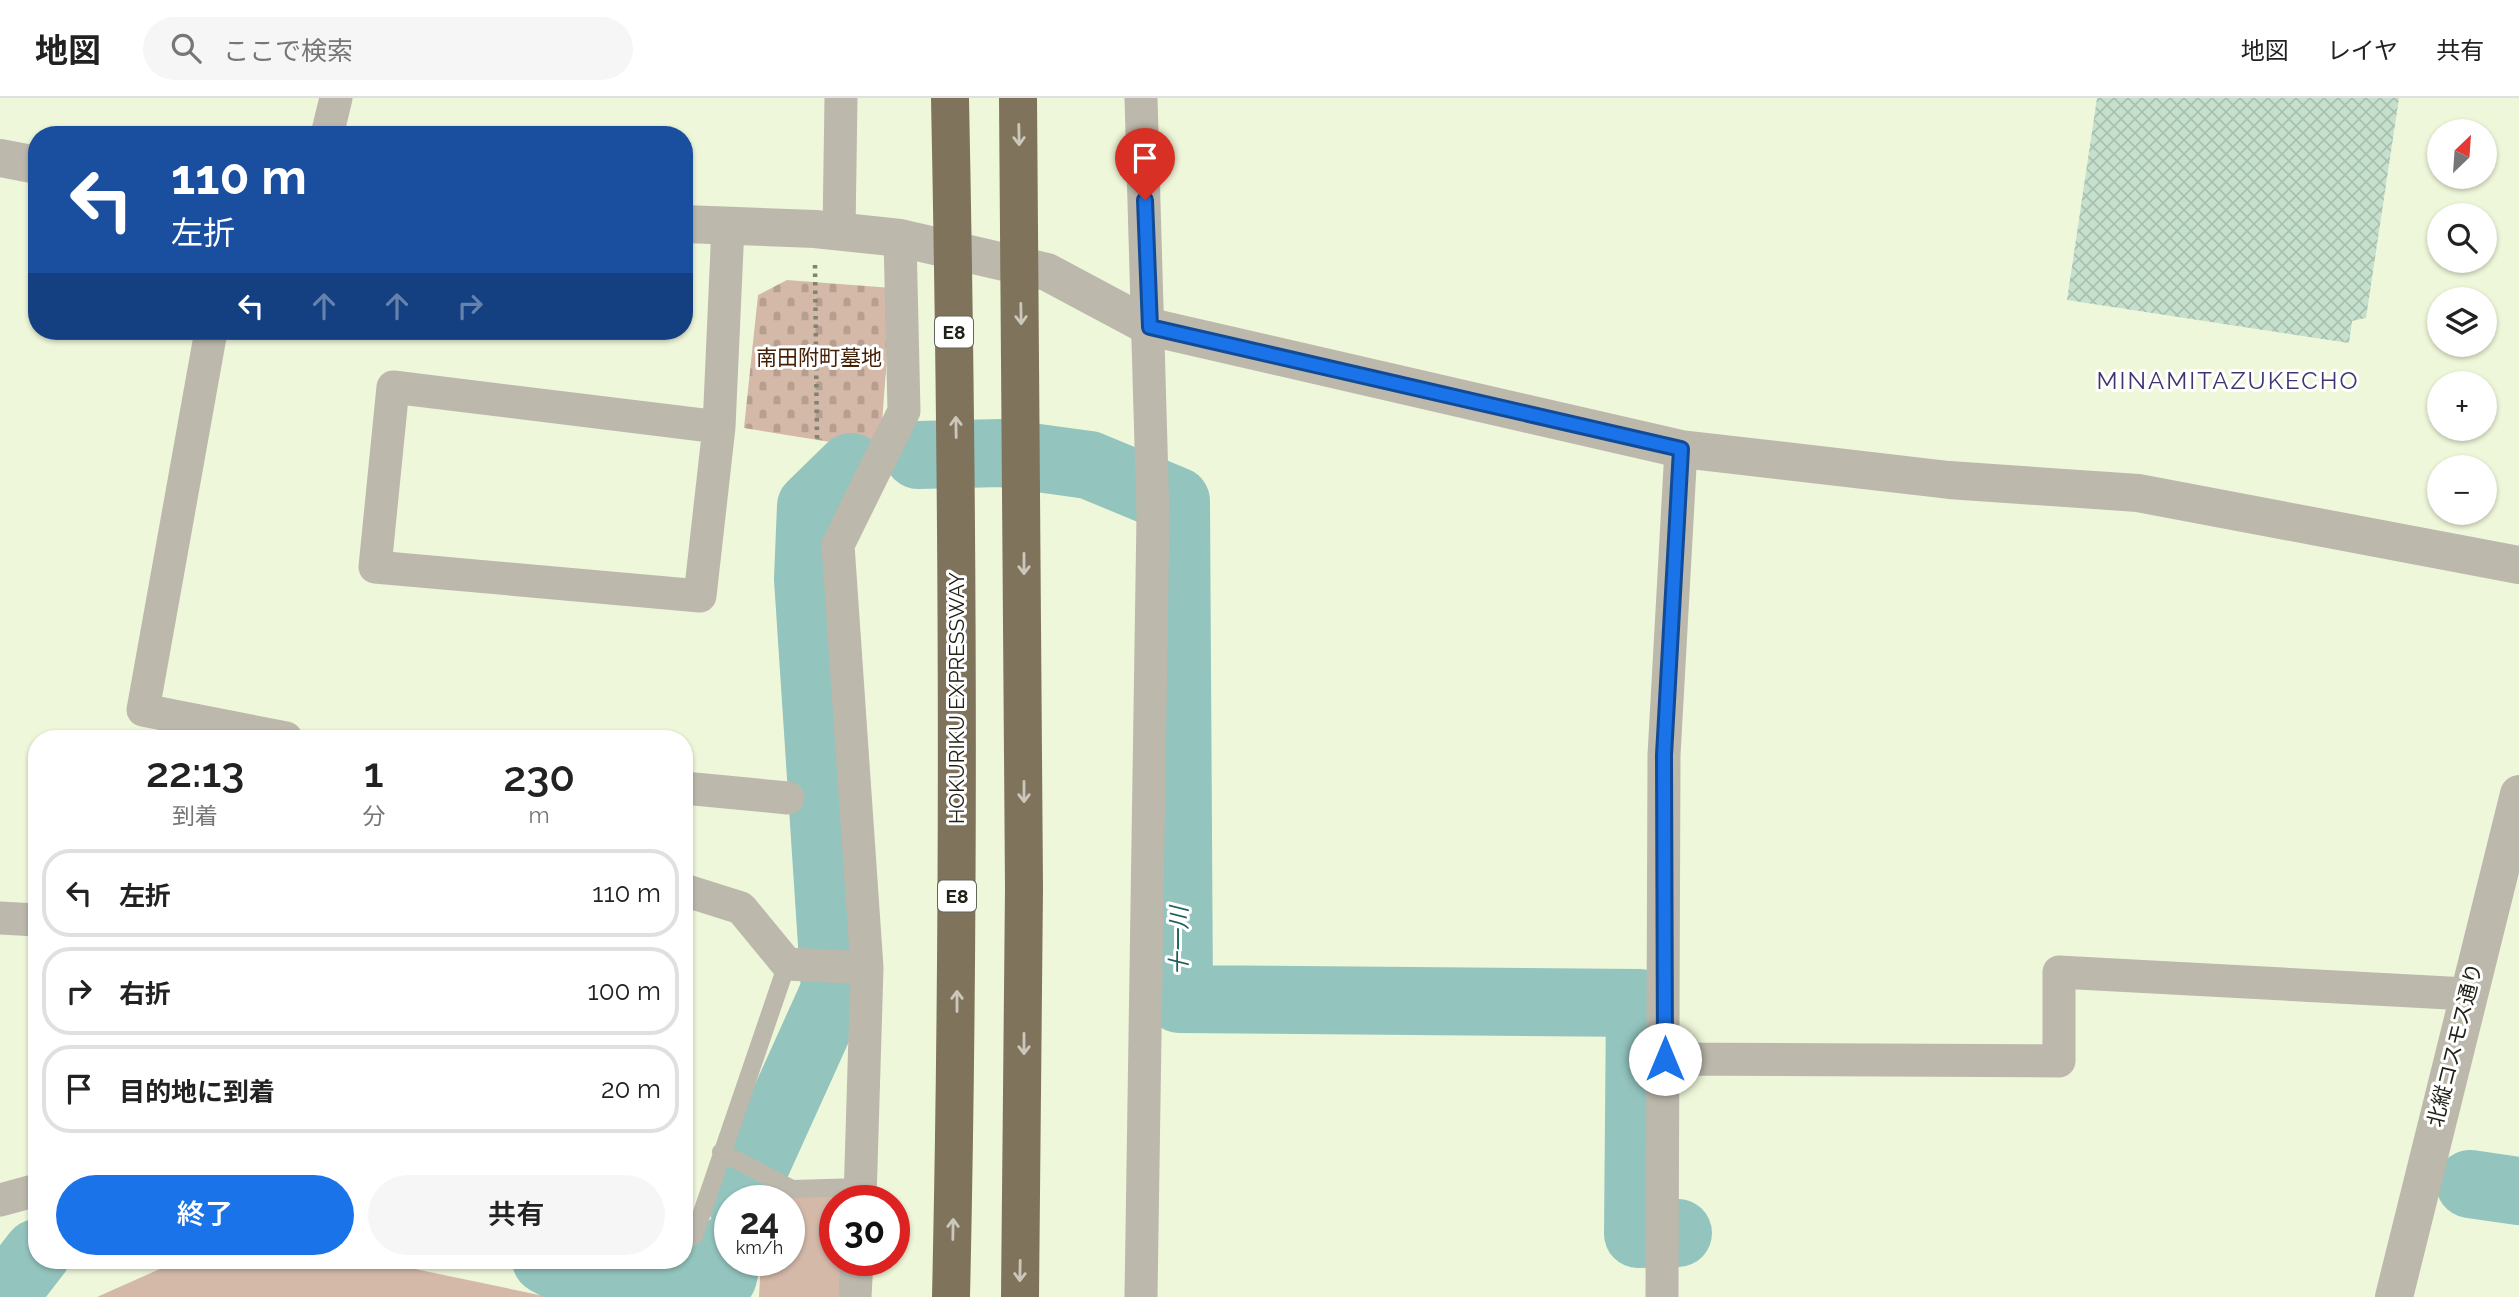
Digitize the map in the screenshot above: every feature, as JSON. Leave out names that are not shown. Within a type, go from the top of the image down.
[{"type":"highway","name":"HOKURIKU EXPRESSWAY","points":[[950,98],[957,495],[957,1049],[951,1297]]},
{"type":"highway","points":[[1018,98],[1024,496],[1024,1034],[1020,1297]]},
{"type":"street","points":[[329,126],[336,98]]},
{"type":"street","points":[[827,230],[842,98]]},
{"type":"street","points":[[1140,98],[1150,327],[1153,516],[1141,1297]]},
{"type":"street","points":[[0,158],[28,163]]},
{"type":"street","points":[[693,224],[827,230],[900,238],[1047,272],[1150,327],[1681,449],[1949,480],[2138,493],[2519,565]]},
{"type":"street","points":[[719,427],[393,387],[375,567],[700,596],[719,427],[728,226]]},
{"type":"street","points":[[861,1185],[861,968],[838,545],[904,411],[900,238]]},
{"type":"street","points":[[209,340],[144,710],[245,730]]},
{"type":"street","points":[[1662,1297],[1665,1059],[1664,755],[1681,449]]},
{"type":"street","points":[[693,789],[788,798]]},
{"type":"street","name":"北縦コスモス通り","points":[[2394,1297],[2467,994],[2519,794]]},
{"type":"street","points":[[693,893],[741,908],[798,965],[861,968]]},
{"type":"street","points":[[0,918],[28,920]]},
{"type":"street","points":[[1665,1059],[2059,1061],[2059,972],[2467,994]]},
{"type":"street","points":[[0,1200],[28,1192]]},
{"type":"street","points":[[855,1297],[856,1276]]},
{"type":"lane","points":[[693,1236],[721,1152],[798,965]]},
{"type":"lane","points":[[721,1152],[792,1189],[819,1191]]},
{"type":"path","points":[[817,440],[827,230]]},
{"type":"green space","name":"南田附町墓地","points":[[787,280],[892,288],[880,450],[744,428],[758,295]]},
{"type":"green space","points":[[819,1193],[819,1276],[854,1276],[853,1297],[759,1297],[760,1276],[805,1276],[805,1194]]},
{"type":"green space","points":[[160,1269],[415,1269],[549,1297],[97,1297]]},
{"type":"building","points":[[2097,98],[2399,98],[2366,318],[2352,321],[2349,343],[2067,300]]},
{"type":"waterway","name":"十一川","points":[[918,455],[1001,453],[1089,465],[1176,501],[1179,999],[1640,1003],[1638,1234],[1678,1233]]},
{"type":"waterway","name":"十一川","points":[[747,1185],[835,990],[808,579],[811,506],[851,467]]},
{"type":"waterway","name":"十一川","points":[[2470,1184],[2519,1191]]},
{"type":"waterway","name":"十一川","points":[[3,1297],[28,1265]]},
{"type":"waterway","name":"十一川","points":[[563,1269],[596,1286],[723,1276]]},
{"type":"district","name":"MINAMITAZUKECHO","points":[[2228,381]]},
{"type":"route","points":[[1145,200],[1150,327],[1681,449],[1664,755],[1665,1059]]}]
